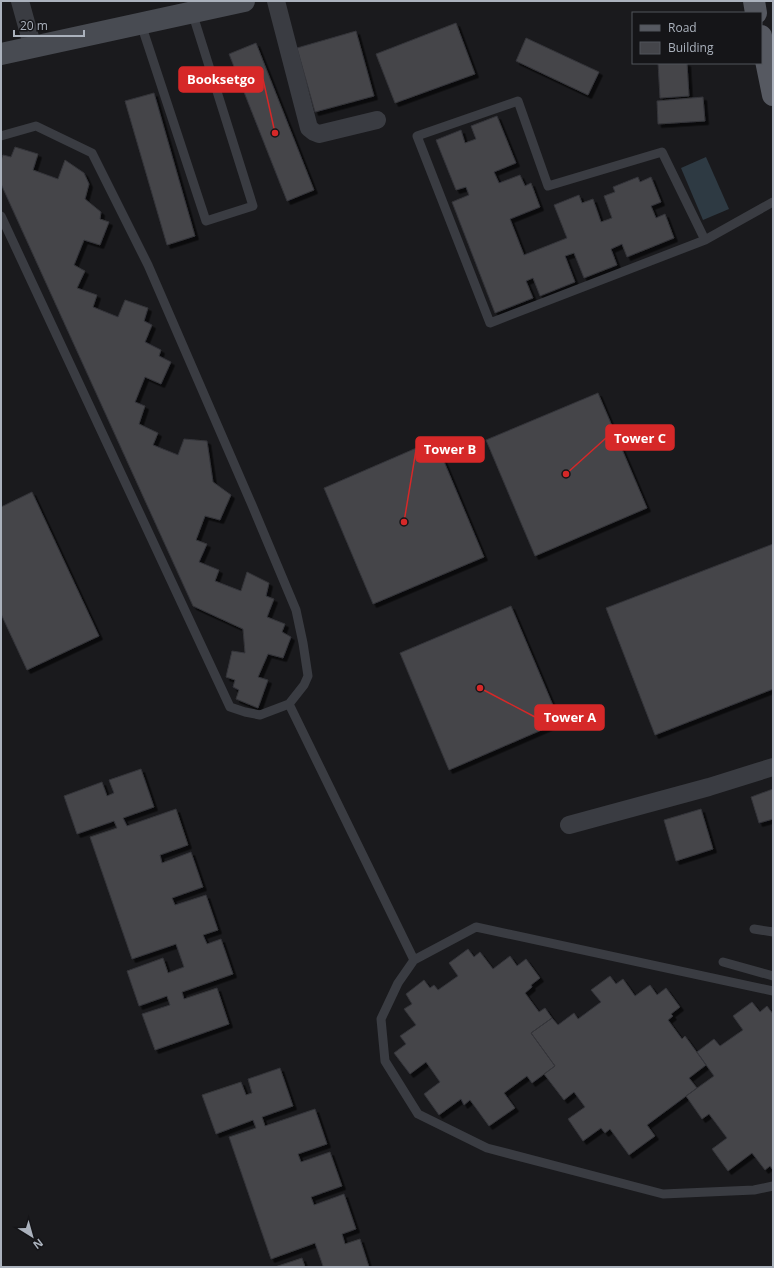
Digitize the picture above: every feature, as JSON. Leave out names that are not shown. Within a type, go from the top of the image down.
[{"type":"main road","points":[[1,54],[244,1]]},
{"type":"main road","points":[[754,1],[756,12]]},
{"type":"main road","points":[[762,41],[773,95]]},
{"type":"street","points":[[20,1],[33,48]]},
{"type":"street","points":[[276,1],[309,128],[319,134],[377,120]]},
{"type":"street","points":[[569,825],[709,787],[773,767]]},
{"type":"lane","points":[[141,24],[206,221],[253,206],[192,12]]},
{"type":"lane","points":[[705,240],[662,152],[548,186],[518,101],[417,136],[490,323],[705,240],[773,202]]},
{"type":"lane","points":[[1,136],[36,126],[92,153],[148,266],[296,610],[308,676],[304,685],[289,704],[260,715],[230,707],[1,216]]},
{"type":"lane","points":[[289,704],[414,960]]},
{"type":"lane","points":[[773,990],[476,927],[414,960],[398,983],[380,1019],[385,1061],[418,1114],[487,1148],[663,1194],[754,1190],[773,1186]]},
{"type":"lane","points":[[754,929],[773,932]]},
{"type":"lane","points":[[723,962],[773,976]]},
{"type":"shaded area","points":[[706,157],[729,209],[703,220],[681,168]]},
{"type":"building","points":[[456,23],[475,74],[395,103],[376,54]]},
{"type":"building","points":[[356,31],[374,96],[315,112],[297,48]]},
{"type":"building","points":[[526,38],[599,72],[588,95],[516,61]]},
{"type":"building","points":[[256,43],[314,190],[287,201],[229,54]]},
{"type":"building","points":[[658,64],[687,64],[689,96],[660,98]]},
{"type":"building","points":[[154,93],[195,236],[167,245],[125,101]]},
{"type":"building","points":[[703,97],[705,121],[658,124],[657,101]]},
{"type":"building","points":[[497,116],[516,163],[494,172],[499,183],[520,175],[525,186],[531,183],[540,207],[510,219],[524,255],[567,238],[554,205],[579,195],[582,203],[593,199],[601,222],[612,218],[604,196],[615,192],[613,187],[638,177],[640,182],[651,177],[661,202],[651,206],[656,218],[665,214],[674,238],[627,257],[622,244],[611,249],[617,265],[584,278],[574,253],[565,256],[575,282],[540,296],[533,278],[526,281],[533,298],[495,313],[452,202],[469,195],[466,187],[456,190],[436,140],[461,130],[465,143],[476,139],[471,126]]},
{"type":"building","points":[[15,147],[38,154],[33,170],[58,179],[65,160],[84,173],[89,184],[85,199],[101,212],[100,219],[109,222],[100,245],[84,240],[74,265],[85,271],[77,288],[97,295],[93,307],[118,317],[125,300],[148,308],[144,321],[152,325],[145,342],[161,350],[159,356],[171,362],[161,384],[145,377],[135,402],[145,406],[139,424],[158,433],[153,445],[178,455],[184,439],[207,441],[213,482],[231,495],[220,520],[205,516],[196,540],[207,544],[199,562],[219,570],[215,581],[241,591],[247,572],[269,583],[266,596],[274,599],[267,617],[285,624],[282,632],[291,637],[283,658],[268,654],[258,677],[268,680],[258,708],[236,699],[239,690],[233,687],[235,680],[226,677],[232,651],[245,653],[243,629],[193,606],[1,184],[1,160],[3,155],[11,157]]},
{"type":"building","points":[[598,393],[647,508],[535,556],[486,440]]},
{"type":"building","points":[[435,440],[484,557],[373,604],[324,488]]},
{"type":"building","points":[[32,492],[99,636],[27,670],[1,614],[1,507]]},
{"type":"building","points":[[773,544],[773,689],[655,735],[606,608]]},
{"type":"building","points":[[511,606],[560,722],[449,770],[400,653]]},
{"type":"building","points":[[141,769],[154,807],[123,818],[127,826],[176,809],[188,845],[160,855],[162,863],[191,852],[203,887],[172,898],[175,905],[206,895],[218,930],[203,935],[207,944],[221,939],[233,974],[182,992],[184,999],[217,988],[229,1024],[155,1050],[142,1014],[170,1005],[167,996],[139,1006],[127,971],[163,958],[168,973],[184,967],[176,944],[132,959],[90,837],[117,828],[114,821],[77,834],[64,796],[102,782],[107,796],[114,793],[109,780]]},
{"type":"building","points":[[773,789],[773,819],[759,823],[751,797]]},
{"type":"building","points":[[701,809],[713,849],[676,861],[664,820]]},
{"type":"building","points":[[468,949],[474,957],[480,952],[493,969],[510,956],[517,966],[526,959],[540,978],[531,985],[532,987],[525,993],[539,1012],[545,1008],[552,1018],[531,1033],[555,1066],[532,1083],[527,1076],[504,1093],[515,1108],[489,1126],[470,1100],[464,1105],[461,1099],[439,1115],[424,1094],[440,1082],[426,1062],[410,1074],[394,1053],[406,1044],[400,1036],[416,1025],[404,1009],[412,1004],[406,994],[424,980],[430,988],[434,985],[438,990],[458,976],[449,963]]},
{"type":"building","points":[[610,976],[616,984],[623,979],[635,996],[650,985],[657,995],[666,988],[680,1007],[671,1014],[673,1016],[668,1020],[682,1039],[685,1036],[706,1065],[689,1078],[697,1088],[647,1125],[655,1136],[629,1155],[610,1129],[605,1133],[601,1128],[583,1141],[568,1119],[585,1107],[574,1092],[564,1100],[544,1074],[555,1066],[531,1033],[552,1018],[558,1025],[574,1013],[578,1019],[601,1002],[591,990]]},
{"type":"building","points":[[752,1002],[760,1012],[767,1006],[773,1014],[773,1170],[770,1166],[765,1170],[752,1153],[728,1171],[712,1149],[727,1138],[709,1114],[702,1119],[686,1096],[714,1076],[697,1052],[714,1039],[720,1046],[743,1030],[733,1016]]},
{"type":"building","points":[[280,1068],[293,1106],[262,1117],[265,1126],[315,1109],[327,1144],[298,1154],[301,1162],[330,1152],[342,1186],[311,1197],[314,1205],[344,1194],[356,1229],[342,1234],[345,1244],[360,1239],[369,1267],[321,1267],[323,1266],[315,1243],[271,1259],[229,1137],[256,1128],[253,1120],[216,1134],[202,1095],[241,1082],[246,1095],[252,1093],[248,1079]]},
{"type":"building","points":[[302,1258],[305,1267],[275,1267]]},
{"type":"place","name":"Booksetgo","points":[[275,133]]},
{"type":"place","name":"Tower C","points":[[566,474]]},
{"type":"place","name":"Tower B","points":[[404,522]]},
{"type":"place","name":"Tower A","points":[[480,688]]}]
